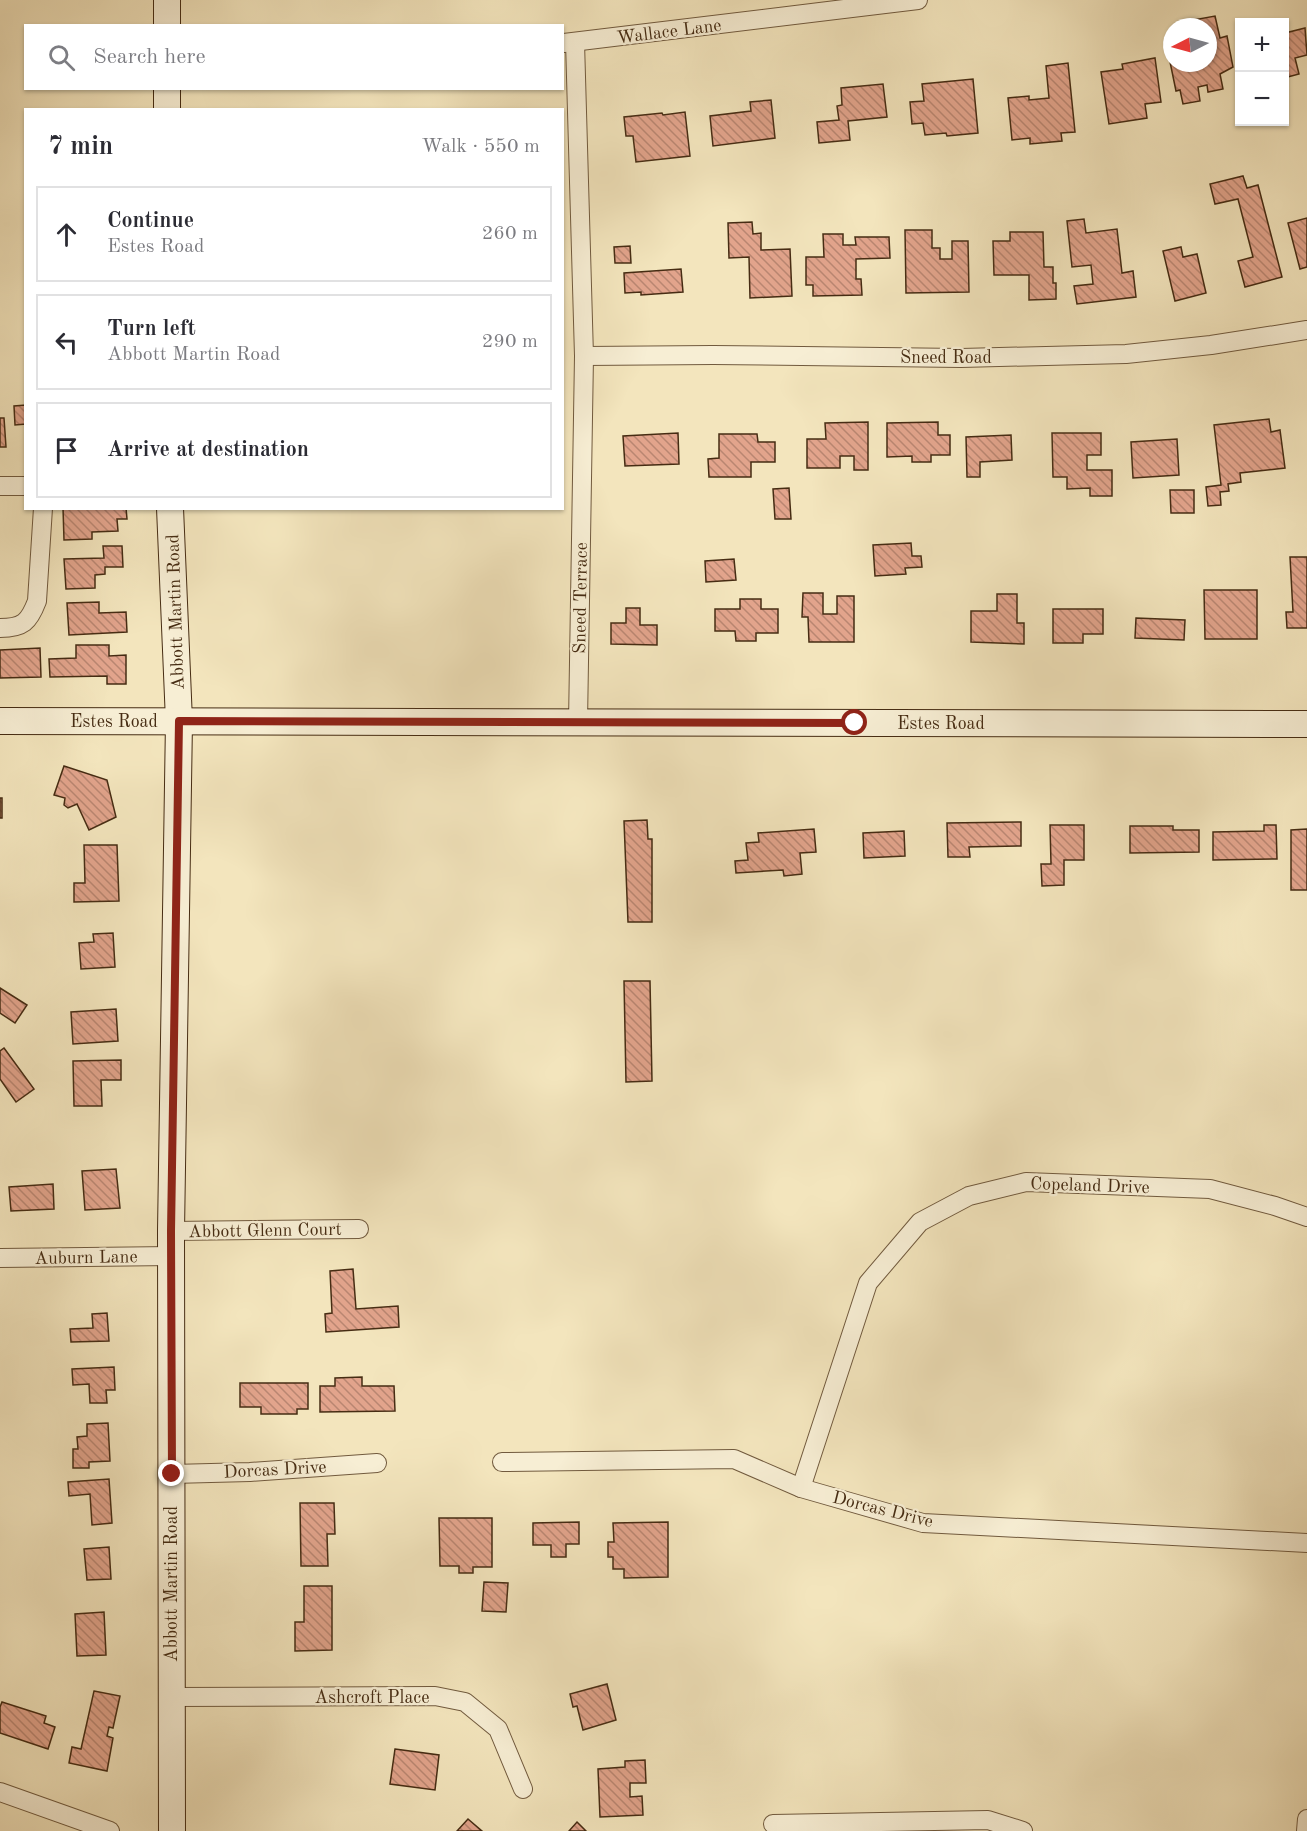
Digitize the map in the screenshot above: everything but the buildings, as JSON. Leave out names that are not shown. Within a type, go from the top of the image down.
[{"type":"main road","points":[[167,0],[167,24]]},
{"type":"main road","points":[[167,90],[167,108]]},
{"type":"main road","name":"Abbott Martin Road","points":[[170,510],[179,721],[171,1231],[172,1831]]},
{"type":"main road","name":"Estes Road","points":[[0,721],[1307,724]]},
{"type":"street","name":"Wallace Lane","points":[[569,43],[918,0]]},
{"type":"street","name":"Sneed Terrace","points":[[569,43],[584,356],[578,723]]},
{"type":"street","name":"Sneed Road","points":[[584,356],[961,358],[1126,354],[1211,345],[1307,330]]},
{"type":"street","points":[[0,486],[24,486]]},
{"type":"street","points":[[0,628],[12,628],[25,623],[32,614],[37,601],[44,510]]},
{"type":"street","name":"Copeland Drive","points":[[801,1488],[868,1283],[920,1222],[969,1196],[1026,1182],[1210,1189],[1307,1217]]},
{"type":"street","name":"Abbott Glenn Court","points":[[171,1231],[359,1229]]},
{"type":"street","name":"Auburn Lane","points":[[0,1258],[172,1256]]},
{"type":"street","name":"Dorcas Drive","points":[[502,1462],[734,1459],[801,1488],[923,1523],[1307,1543]]},
{"type":"street","name":"Dorcas Drive","points":[[172,1474],[250,1472],[377,1463]]},
{"type":"street","name":"Ashcroft Place","points":[[171,1697],[435,1696],[465,1702],[498,1729],[523,1789]]},
{"type":"street","points":[[0,1792],[110,1831]]},
{"type":"street","points":[[1306,1831],[1307,1819]]},
{"type":"street","points":[[773,1824],[988,1820],[1023,1831]]},
{"type":"route","points":[[172,1474],[171,1231],[179,721],[855,723]]}]
